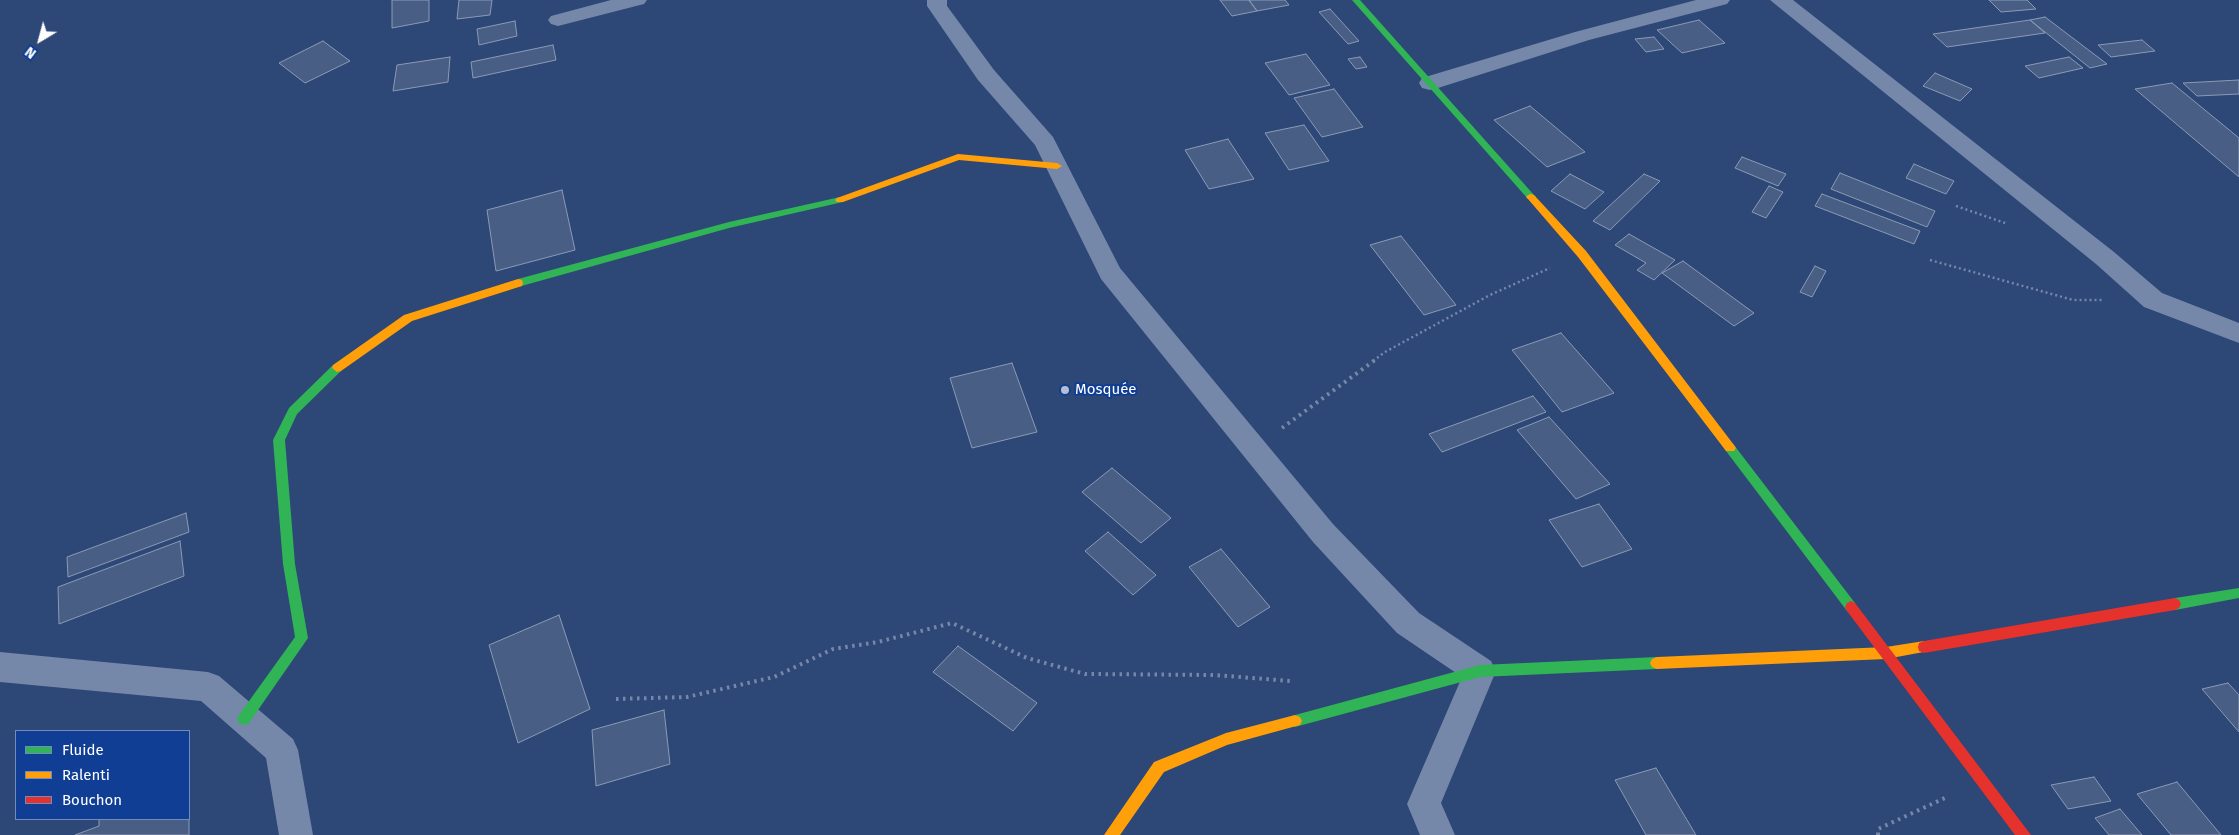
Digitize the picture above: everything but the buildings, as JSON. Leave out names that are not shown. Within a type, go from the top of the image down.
[{"type":"street","points":[[558,20],[637,0]]},
{"type":"street","points":[[1356,0],[1582,254],[2024,835]]},
{"type":"street","points":[[1430,83],[1582,36],[1720,0]]},
{"type":"street","points":[[1780,0],[2105,258],[2153,300],[2239,333]]},
{"type":"street","points":[[931,2],[986,75],[1045,142],[1110,273],[1253,450],[1323,533],[1408,623],[1480,671]]},
{"type":"street","points":[[244,719],[302,638],[289,564],[279,440],[293,412],[330,374],[408,318],[532,278],[710,230],[835,202],[958,157],[1057,166]]},
{"type":"street","points":[[1111,835],[1159,767],[1226,739],[1480,671],[1886,653],[2239,593]]},
{"type":"street","points":[[0,667],[208,687],[281,750],[296,835]]},
{"type":"street","points":[[1438,835],[1424,804],[1480,671]]},
{"type":"path","points":[[1253,450],[1385,352],[1490,295],[1582,254]]},
{"type":"path","points":[[1930,260],[2073,300],[2153,300]]},
{"type":"path","points":[[616,699],[688,697],[755,682],[774,677],[833,649],[878,642],[952,623],[1026,658],[1085,674],[1215,675],[1293,681]]},
{"type":"path","points":[[1878,835],[1878,829],[1982,780]]},
{"type":"traffic: fast","points":[[1356,0],[1531,197]]},
{"type":"traffic: fast","points":[[518,283],[729,225],[840,200]]},
{"type":"traffic: fast","points":[[244,719],[302,638],[289,564],[279,440],[293,411],[337,368]]},
{"type":"traffic: fast","points":[[1730,448],[1851,607]]},
{"type":"traffic: fast","points":[[2175,604],[2239,593]]},
{"type":"traffic: fast","points":[[1295,721],[1480,671],[1657,663]]},
{"type":"traffic: slow","points":[[840,200],[958,157],[1057,166]]},
{"type":"traffic: slow","points":[[1531,197],[1582,254],[1730,448]]},
{"type":"traffic: slow","points":[[337,368],[408,318],[518,283]]},
{"type":"traffic: slow","points":[[1657,663],[1886,653],[1924,647]]},
{"type":"traffic: slow","points":[[1111,835],[1159,767],[1226,739],[1295,721]]},
{"type":"traffic: jam","points":[[1924,647],[2175,604]]},
{"type":"traffic: jam","points":[[1851,607],[2024,835]]},
{"type":"place","name":"Mosquée","points":[[1065,390]]}]
